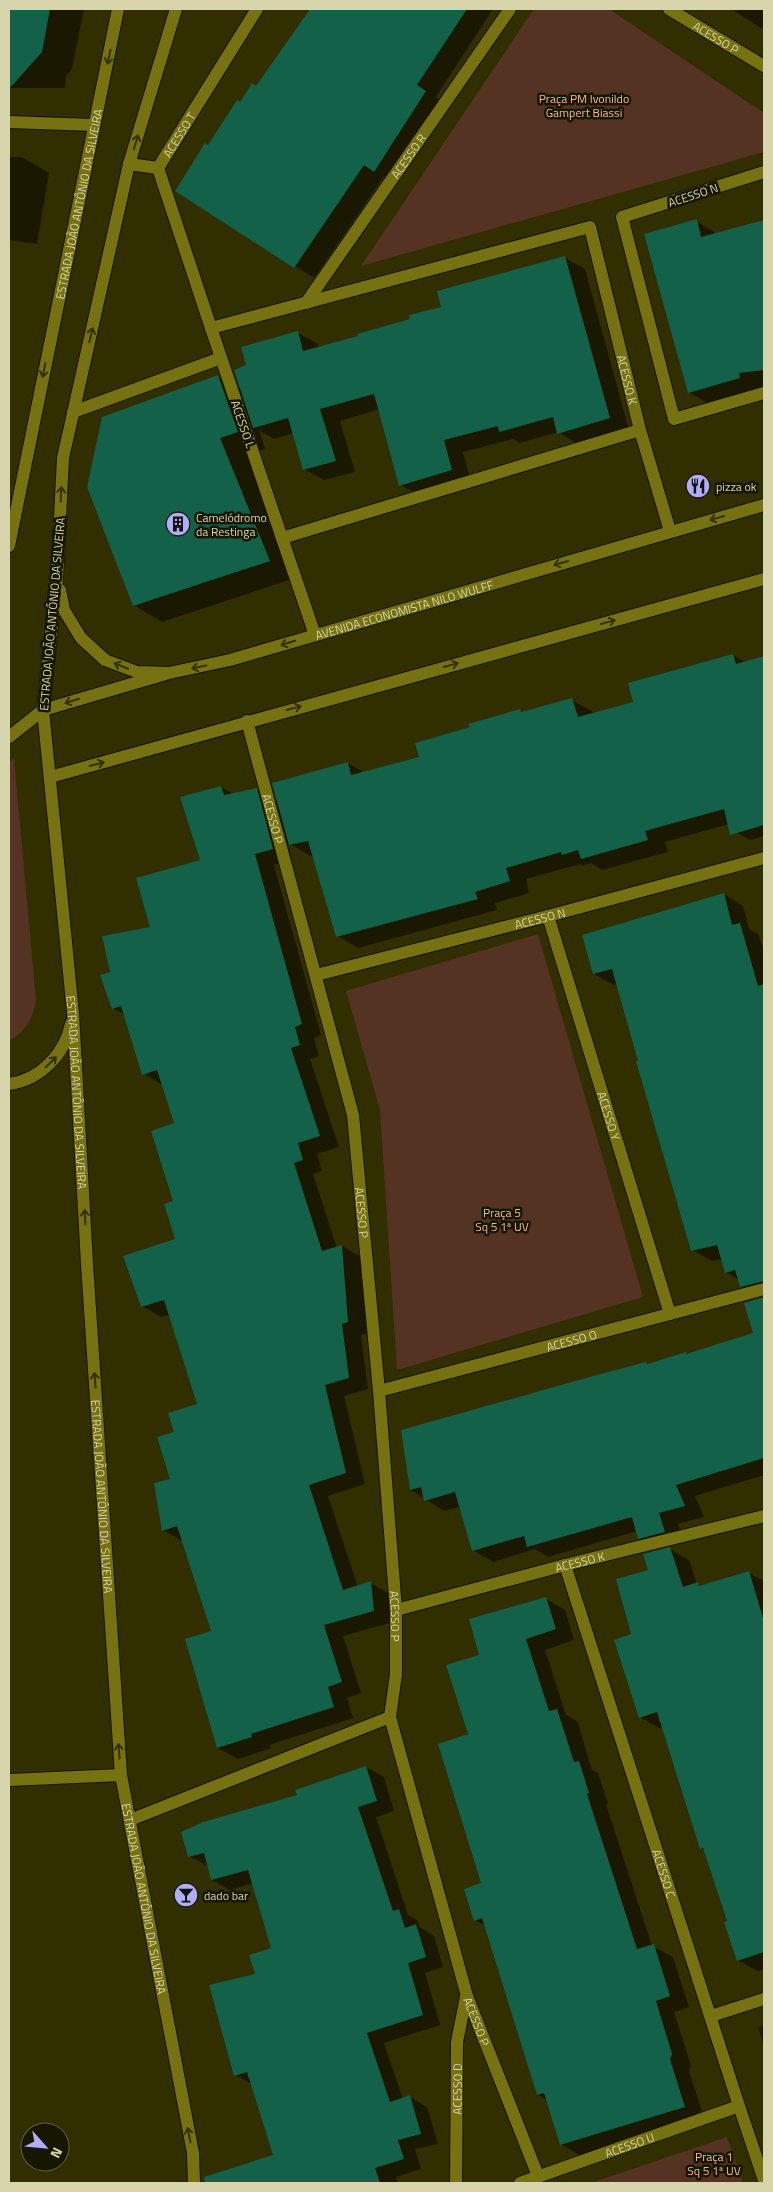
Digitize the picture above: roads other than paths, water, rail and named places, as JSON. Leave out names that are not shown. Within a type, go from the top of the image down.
[{"type":"street","name":"ESTRADA JOÃO ANTÔNIO DA SILVEIRA","points":[[9,546],[118,9]]},
{"type":"street","name":"ESTRADA JOÃO ANTÔNIO DA SILVEIRA","points":[[176,9],[129,164],[63,458],[57,578],[43,710],[74,1013],[87,1264],[121,1775],[193,2153],[194,2183]]},
{"type":"street","name":"ACESSO T","points":[[211,328],[158,168],[257,9]]},
{"type":"street","name":"ACESSO R","points":[[306,303],[510,9]]},
{"type":"street","name":"ACESSO P","points":[[669,9],[764,66]]},
{"type":"street","points":[[9,122],[94,125]]},
{"type":"street","points":[[129,164],[158,168]]},
{"type":"street","name":"ACESSO N","points":[[764,172],[622,217],[674,419],[764,392]]},
{"type":"street","name":"ACESSO K","points":[[306,303],[590,227],[640,430],[670,531]]},
{"type":"street","points":[[211,328],[306,303]]},
{"type":"street","name":"ACESSO L","points":[[211,328],[315,635]]},
{"type":"street","points":[[73,412],[221,358]]},
{"type":"street","points":[[282,538],[640,430]]},
{"type":"street","name":"AVENIDA ECONOMISTA NILO WULFF","points":[[43,710],[169,673],[230,660],[764,505]]},
{"type":"street","points":[[57,578],[64,610],[81,638],[106,660],[136,672],[169,673]]},
{"type":"street","points":[[50,777],[764,579]]},
{"type":"street","points":[[9,737],[43,710]]},
{"type":"street","name":"ACESSO P","points":[[248,721],[353,1115],[379,1391],[396,1610],[396,1674],[390,1717],[466,1996],[538,2176]]},
{"type":"street","name":"ACESSO N","points":[[316,975],[548,916],[764,858]]},
{"type":"street","name":"ACESSO Y","points":[[548,916],[670,1314]]},
{"type":"street","points":[[9,1084],[17,1083],[40,1073],[57,1056],[68,1036],[74,1013]]},
{"type":"street","name":"ACESSO O","points":[[379,1391],[764,1289]]},
{"type":"street","name":"ACESSO K","points":[[396,1610],[565,1565],[764,1516]]},
{"type":"street","name":"ACESSO C","points":[[565,1565],[764,2180]]},
{"type":"street","points":[[130,1820],[390,1717]]},
{"type":"street","points":[[9,1780],[121,1775]]},
{"type":"street","name":"ACESSO D","points":[[456,2183],[457,2042],[466,1996]]},
{"type":"street","points":[[711,2016],[764,1999]]},
{"type":"street","name":"ACESSO U","points":[[520,2183],[739,2106]]},
{"type":"place","name":"pizza ok","points":[[698,486]]},
{"type":"place","name":"Camelódromo da Restinga","points":[[178,524]]},
{"type":"place","name":"dado bar","points":[[186,1895]]},
{"type":"park label","name":"Praça PM Ivonildo Gampert Biassi","points":[[584,105]]},
{"type":"park label","name":"Praça 5 Sq 5 1ª UV","points":[[502,1219]]},
{"type":"park label","name":"Praça 1 Sq 5 1ª UV","points":[[714,2163]]}]
